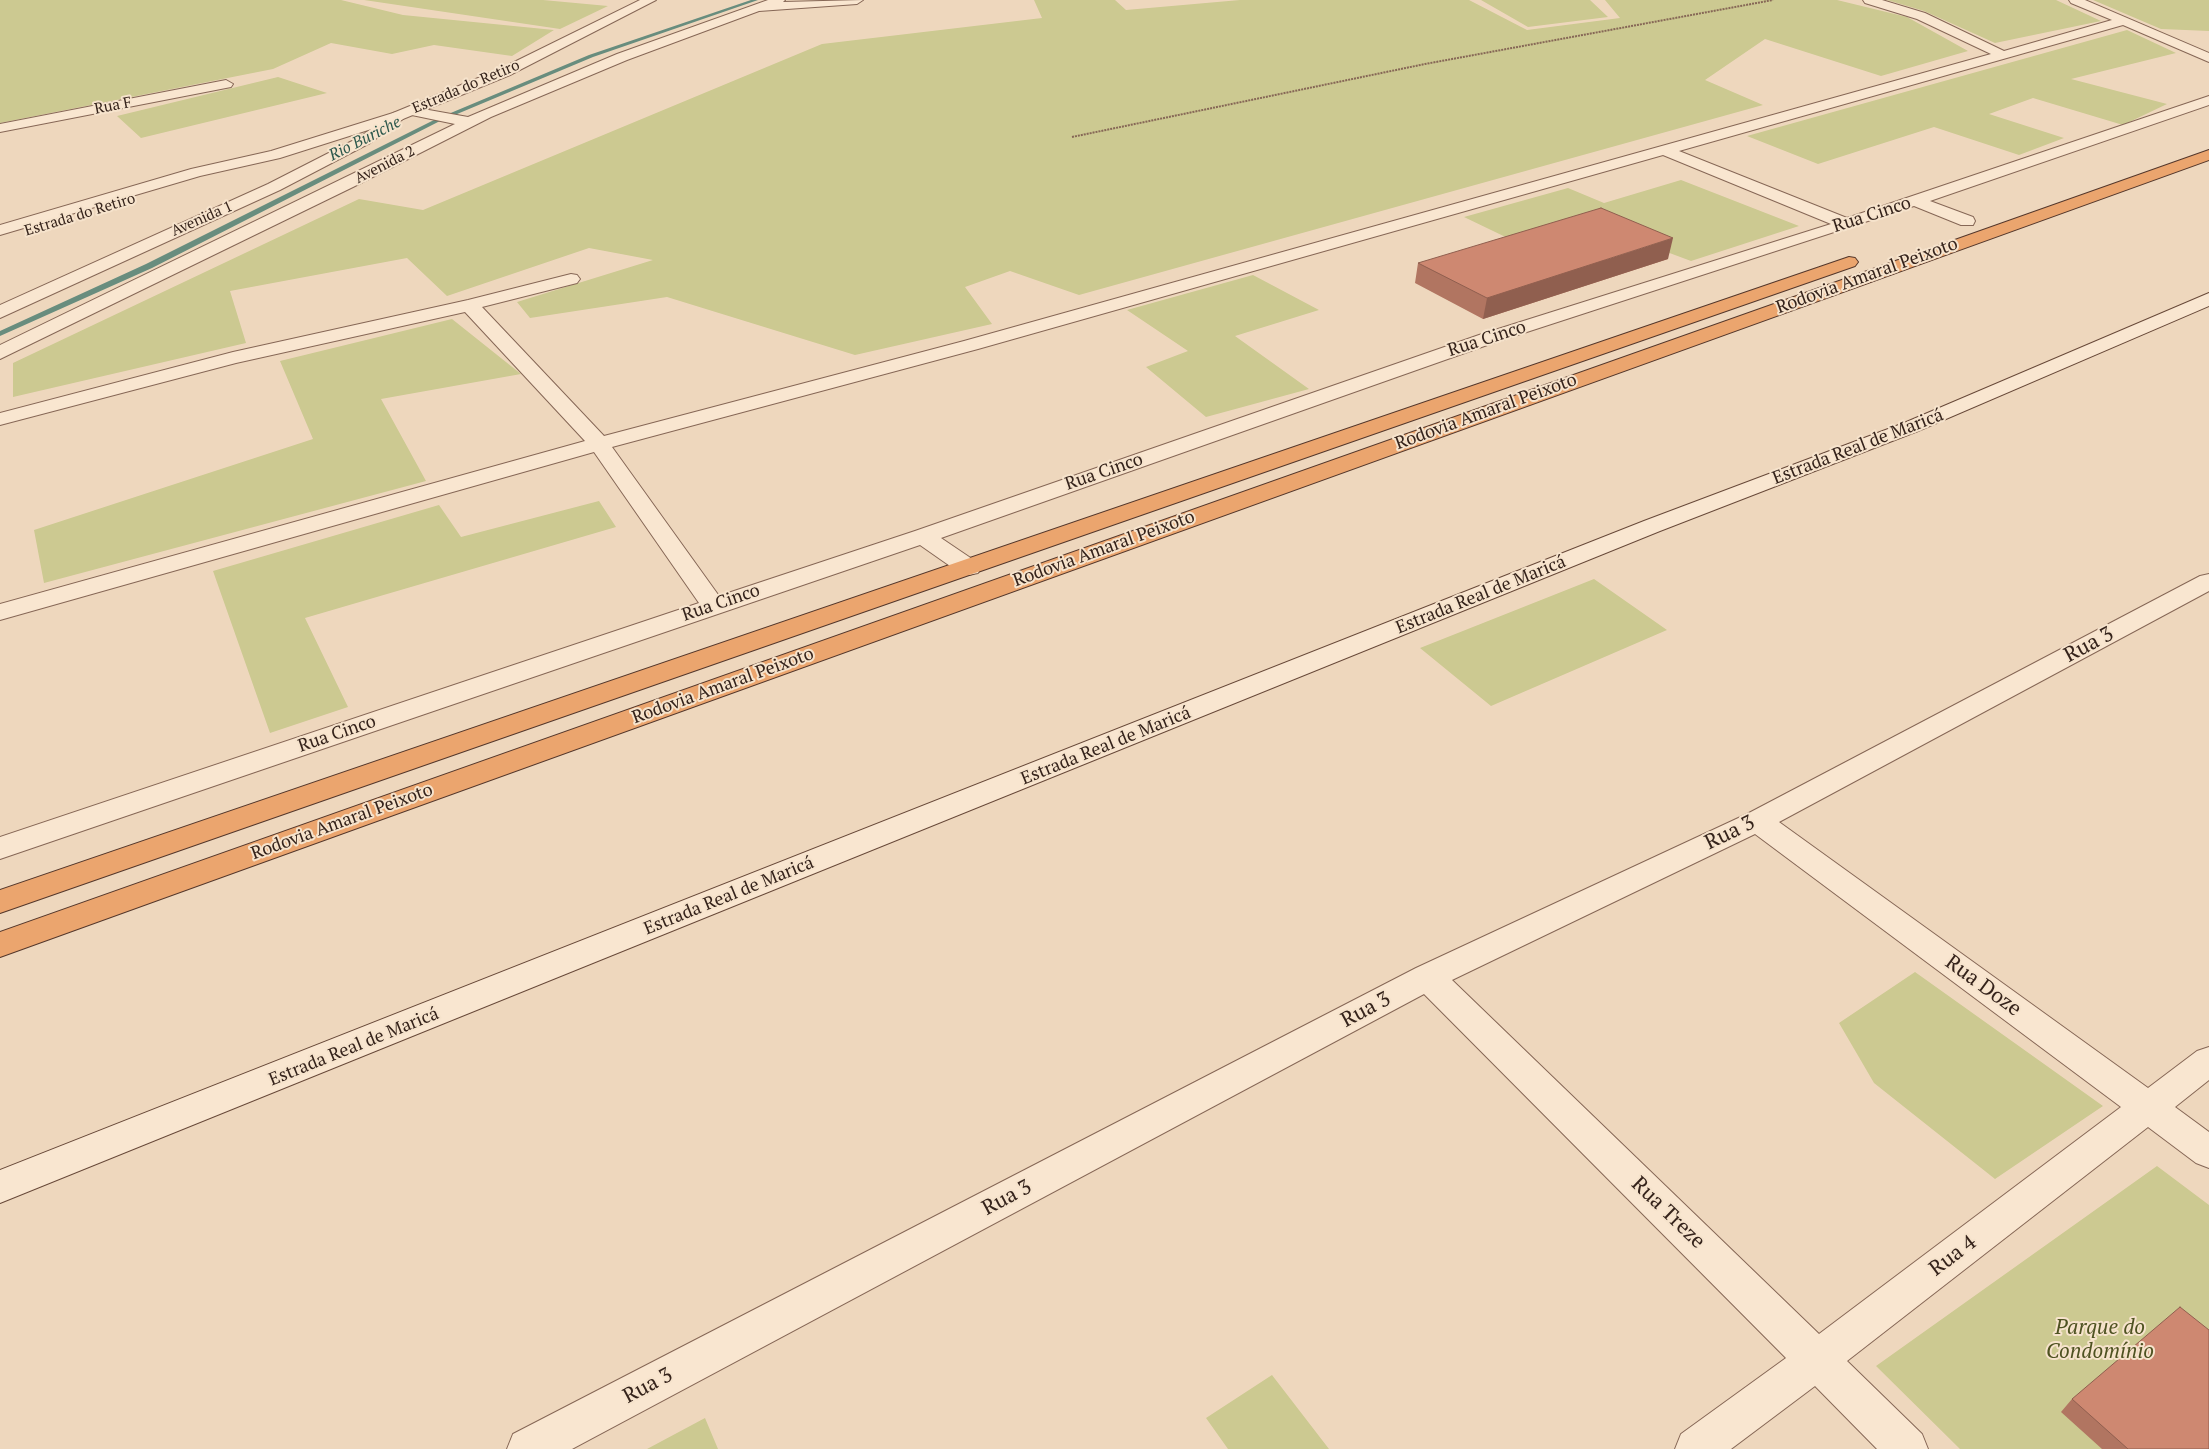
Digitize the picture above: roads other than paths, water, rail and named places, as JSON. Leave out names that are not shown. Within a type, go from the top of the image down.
[{"type":"highway","name":"Rodovia Amaral Peixoto","points":[[0,902],[968,568],[2209,136]]},
{"type":"highway","name":"Rodovia Amaral Peixoto","points":[[0,945],[2209,155]]},
{"type":"street","name":"Estrada do Retiro","points":[[0,240],[238,169],[274,155],[405,114],[505,72],[650,0]]},
{"type":"street","name":"Avenida 2","points":[[0,353],[347,184],[462,121],[622,57],[779,0]]},
{"type":"street","points":[[757,8],[857,0]]},
{"type":"street","points":[[1869,0],[1921,16],[2001,54]]},
{"type":"street","points":[[2075,0],[2209,58]]},
{"type":"street","points":[[0,612],[599,444],[972,345],[2001,54],[2124,21]]},
{"type":"street","name":"Rua F","points":[[0,128],[226,84]]},
{"type":"street","name":"Rua Cinco","points":[[0,848],[713,605],[923,536],[1486,339],[1847,224],[2209,100]]},
{"type":"street","points":[[405,114],[434,116],[462,121]]},
{"type":"street","name":"Avenida 1","points":[[0,312],[282,183],[365,140],[405,114]]},
{"type":"street","points":[[1663,150],[1847,224]]},
{"type":"street","name":"Estrada do Retiro","points":[[0,230],[189,175],[274,155]]},
{"type":"street","points":[[1915,201],[1967,221]]},
{"type":"street","points":[[0,419],[233,358],[469,305],[571,279]]},
{"type":"street","name":"Estrada Real de Maricá","points":[[0,1187],[1642,530],[1912,427],[2209,299]]},
{"type":"street","points":[[469,305],[599,444],[713,605]]},
{"type":"street","points":[[923,536],[968,568]]},
{"type":"street","name":"Rua 3","points":[[528,1449],[1428,977],[1757,821],[2209,581]]},
{"type":"street","name":"Rua Doze","points":[[1757,821],[2209,1152]]},
{"type":"street","name":"Rua Treze","points":[[1428,977],[1818,1359],[1907,1449]]},
{"type":"street","name":"Rua 4","points":[[1696,1449],[1818,1359],[2209,1061]]},
{"type":"waterway","name":"Rio Buriche","points":[[0,334],[149,266],[436,121],[591,56],[756,0]]},
{"type":"park label","name":"Parque do Condomínio","points":[[2100,1340]]}]
